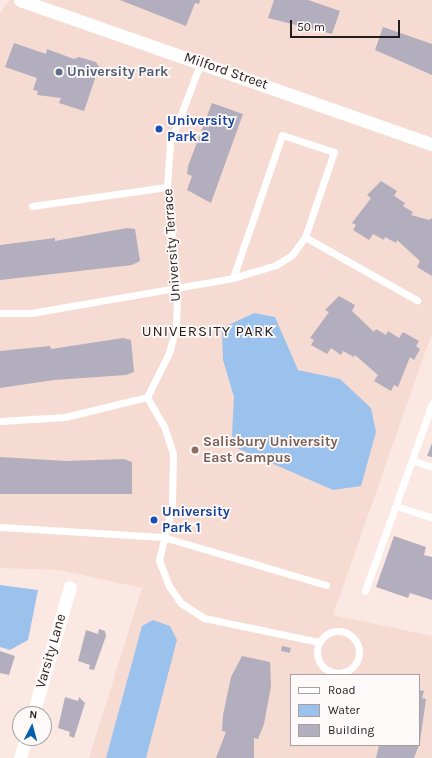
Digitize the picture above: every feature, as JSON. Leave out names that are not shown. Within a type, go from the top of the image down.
[{"type":"street","name":"Milford Street","points":[[20,0],[38,3],[432,144]]},
{"type":"street","name":"Varsity Lane","points":[[35,706],[70,587]]},
{"type":"street","points":[[20,758],[24,746]]},
{"type":"lane","name":"University Terrace","points":[[147,397],[169,353],[176,326],[177,290],[168,188],[170,143],[201,62]]},
{"type":"lane","points":[[0,313],[31,313],[177,290],[233,278],[276,265],[292,255],[305,237],[334,152],[282,135],[233,278]]},
{"type":"lane","points":[[32,206],[168,188]]},
{"type":"lane","points":[[305,237],[417,300]]},
{"type":"lane","points":[[0,421],[65,417],[147,397],[164,426],[173,454],[172,508],[163,537],[159,560],[169,586],[193,613],[319,642],[335,631],[348,634],[359,650],[355,663],[345,671],[326,669],[318,659],[319,642]]},
{"type":"lane","points":[[365,592],[432,404]]},
{"type":"lane","points":[[412,460],[432,467]]},
{"type":"lane","points":[[396,506],[432,518]]},
{"type":"lane","points":[[0,527],[163,537],[326,585]]},
{"type":"shaded area","name":"Salisbury University East Campus","points":[[10,0],[432,0],[432,333],[333,615],[432,636],[432,758],[89,758],[142,588],[59,570],[0,568],[0,13]]},
{"type":"water","points":[[254,313],[275,317],[298,370],[340,379],[371,408],[376,432],[361,486],[333,490],[237,448],[232,435],[234,397],[223,360],[222,328]]},
{"type":"water","points":[[0,585],[38,590],[28,640],[10,650],[0,647]]},
{"type":"water","points":[[153,620],[170,626],[177,640],[146,758],[106,758],[142,626]]},
{"type":"building","points":[[120,0],[200,0],[199,4],[195,3],[186,26]]},
{"type":"building","points":[[274,0],[308,0],[340,11],[332,34],[268,18]]},
{"type":"building","points":[[383,27],[432,44],[432,75],[375,50]]},
{"type":"building","name":"University Park","points":[[14,43],[46,54],[47,49],[74,59],[79,57],[96,62],[99,67],[84,111],[59,103],[61,98],[37,95],[38,91],[33,90],[37,78],[5,67]]},
{"type":"building","points":[[212,103],[243,114],[211,203],[187,190],[192,176],[187,174],[188,166]]},
{"type":"building","points":[[381,181],[397,191],[394,196],[405,203],[403,206],[413,212],[411,215],[429,220],[432,218],[432,276],[417,267],[420,261],[397,240],[396,243],[385,237],[384,240],[373,234],[369,240],[353,230],[356,225],[352,223],[371,198],[367,195]]},
{"type":"building","points":[[127,228],[135,229],[140,261],[132,265],[0,280],[0,245],[55,238],[55,241]]},
{"type":"building","points":[[339,296],[355,305],[352,311],[374,332],[376,329],[386,335],[388,331],[399,338],[403,332],[419,341],[416,346],[420,349],[414,360],[410,357],[398,387],[394,385],[391,391],[374,381],[378,375],[355,355],[354,357],[343,351],[341,355],[331,348],[327,354],[311,345],[314,340],[310,338],[329,312],[325,310]]},
{"type":"building","points":[[123,338],[131,340],[134,372],[126,375],[54,380],[0,388],[0,351],[50,346],[51,349]]},
{"type":"building","points":[[432,443],[432,457],[427,456]]},
{"type":"building","points":[[0,457],[66,461],[124,459],[132,462],[132,494],[0,494]]},
{"type":"building","points":[[394,536],[426,547],[424,555],[432,557],[432,600],[410,593],[408,598],[376,587]]},
{"type":"building","points":[[99,629],[105,631],[106,636],[94,670],[89,669],[90,665],[78,661],[86,630],[98,634]]},
{"type":"building","points":[[282,646],[291,648],[290,653],[281,651]]},
{"type":"building","points":[[0,651],[15,656],[9,675],[0,673]]},
{"type":"building","points":[[242,656],[270,662],[271,686],[264,724],[258,739],[254,738],[254,758],[216,758],[226,732],[222,731],[223,715],[231,677]]},
{"type":"building","points":[[420,690],[424,691],[422,698],[426,699],[420,742]]},
{"type":"building","points":[[65,697],[78,701],[79,697],[85,703],[74,738],[69,736],[70,732],[58,728]]},
{"type":"building","points":[[379,746],[419,746],[414,758],[376,758]]},
{"type":"place","name":"University Park","points":[[59,72]]},
{"type":"place","name":"University Park 2","points":[[159,129]]},
{"type":"place","name":"Salisbury University East Campus","points":[[195,450]]},
{"type":"place","name":"University Park 1","points":[[154,520]]},
{"type":"district","name":"UNIVERSITY PARK","points":[[208,332]]}]
